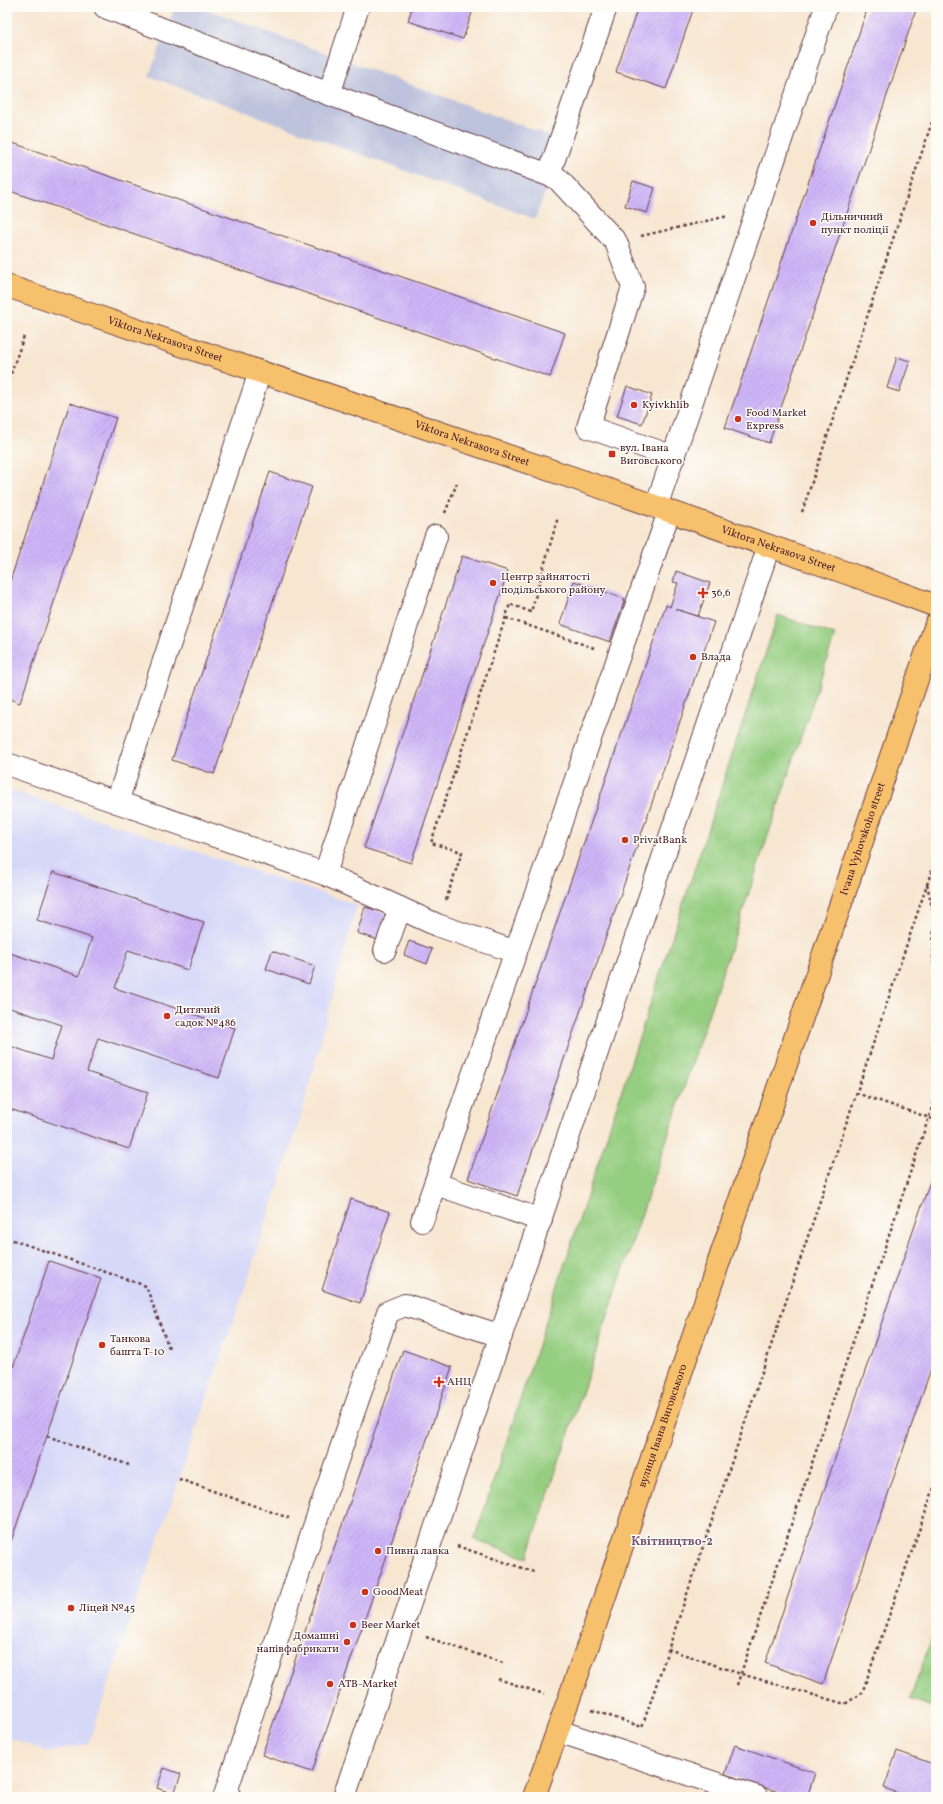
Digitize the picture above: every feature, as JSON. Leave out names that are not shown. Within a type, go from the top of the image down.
[{"type":"main road","name":"Viktora Nekrasova Street","points":[[7,286],[663,509],[936,606]]},
{"type":"main road","name":"Ivana Vyhovskoho street","points":[[558,1731],[936,624]]},
{"type":"main road","points":[[534,1797],[558,1731]]},
{"type":"lane","points":[[105,7],[329,94],[557,178],[616,242],[633,287],[588,427],[674,457]]},
{"type":"lane","points":[[329,94],[358,7]]},
{"type":"lane","points":[[549,174],[606,7]]},
{"type":"lane","points":[[422,1221],[619,657],[663,509],[674,457],[826,7]]},
{"type":"lane","points":[[117,802],[260,372]]},
{"type":"lane","points":[[325,874],[436,536]]},
{"type":"lane","points":[[344,1797],[769,546]]},
{"type":"lane","points":[[7,764],[325,874],[437,925],[516,952]]},
{"type":"lane","points":[[385,950],[400,908]]},
{"type":"lane","points":[[436,1184],[541,1220]]},
{"type":"lane","points":[[227,1796],[314,1527],[388,1312],[405,1305],[501,1336]]},
{"type":"lane","points":[[558,1731],[757,1797]]},
{"type":"path","points":[[802,512],[936,110]]},
{"type":"path","points":[[616,242],[758,209]]},
{"type":"path","points":[[7,385],[24,336]]},
{"type":"path","points":[[436,536],[458,483]]},
{"type":"path","points":[[437,925],[462,852],[431,843],[510,604],[531,612],[558,517]]},
{"type":"path","points":[[506,618],[619,657]]},
{"type":"path","points":[[642,1726],[936,858]]},
{"type":"path","points":[[927,884],[934,917],[933,959],[936,983]]},
{"type":"path","points":[[856,1093],[936,1120]]},
{"type":"path","points":[[737,1686],[934,1102]]},
{"type":"path","points":[[7,1238],[146,1286],[169,1348]]},
{"type":"path","points":[[47,1436],[129,1465]]},
{"type":"path","points":[[179,1479],[314,1527]]},
{"type":"path","points":[[668,1649],[741,1674],[845,1704],[862,1693],[936,1482]]},
{"type":"path","points":[[432,1538],[534,1572]]},
{"type":"path","points":[[401,1629],[503,1663]]},
{"type":"shaded area","points":[[175,7],[201,7],[564,141],[535,219],[149,76]]},
{"type":"shaded area","name":"Дитячий садок №486","points":[[7,789],[357,905],[298,1126],[240,1302],[88,1744],[49,1752],[7,1737]]},
{"type":"green space","points":[[778,615],[835,635],[527,1558],[474,1540]]},
{"type":"green space","points":[[936,1626],[936,1708],[910,1699]]},
{"type":"building","points":[[412,7],[474,7],[463,39],[408,21]]},
{"type":"building","points":[[638,7],[694,7],[666,89],[616,72]]},
{"type":"building","points":[[868,7],[917,7],[769,443],[725,428]]},
{"type":"building","points":[[7,141],[565,333],[550,377],[7,190]]},
{"type":"building","points":[[633,181],[655,188],[647,213],[625,206]]},
{"type":"building","points":[[897,357],[910,361],[899,392],[887,388]]},
{"type":"building","name":"Kyivkhlib","points":[[627,386],[652,395],[642,424],[617,416]]},
{"type":"building","points":[[70,403],[116,418],[20,703],[7,698],[7,590]]},
{"type":"building","points":[[270,472],[312,487],[214,774],[172,760]]},
{"type":"building","points":[[462,556],[508,571],[411,863],[364,848]]},
{"type":"building","points":[[676,571],[710,583],[698,616],[675,609],[714,622],[517,1196],[468,1179],[666,605],[670,607],[678,583],[673,582]]},
{"type":"building","points":[[574,581],[625,599],[610,642],[560,624]]},
{"type":"building","points":[[53,872],[204,922],[188,970],[128,950],[115,988],[235,1028],[219,1078],[98,1038],[87,1072],[148,1092],[129,1149],[7,1108],[7,1045],[51,1060],[62,1025],[7,1007],[7,952],[79,976],[92,938],[37,920]]},
{"type":"building","points":[[365,907],[386,913],[378,940],[357,933]]},
{"type":"building","points":[[409,941],[432,949],[427,964],[404,955]]},
{"type":"building","points":[[272,951],[315,966],[309,984],[266,969]]},
{"type":"building","points":[[936,1164],[936,1354],[823,1684],[765,1663]]},
{"type":"building","points":[[351,1199],[390,1212],[360,1303],[322,1290]]},
{"type":"building","points":[[49,1261],[101,1278],[7,1553],[7,1385]]},
{"type":"building","points":[[403,1350],[452,1367],[312,1772],[262,1755]]},
{"type":"building","points":[[735,1745],[815,1773],[807,1797],[793,1797],[725,1774]]},
{"type":"building","points":[[897,1751],[936,1765],[936,1797],[909,1797],[884,1788]]},
{"type":"building","points":[[164,1768],[181,1774],[174,1794],[157,1788]]},
{"type":"place","name":"Дільничний пункт поліції","points":[[813,223]]},
{"type":"place","name":"Kyivkhlib","points":[[634,405]]},
{"type":"place","name":"Food Market Express","points":[[738,419]]},
{"type":"place","name":"вул. Івана Виговського","points":[[612,454]]},
{"type":"place","name":"Центр зайнятості подільського району","points":[[493,583]]},
{"type":"place","name":"36,6","points":[[703,593]]},
{"type":"place","name":"Влада","points":[[693,657]]},
{"type":"place","name":"PrivatBank","points":[[625,840]]},
{"type":"place","name":"Дитячий садок №486","points":[[167,1016]]},
{"type":"place","name":"Танкова башта Т-10","points":[[102,1345]]},
{"type":"place","name":"АНЦ","points":[[439,1382]]},
{"type":"place","name":"Пивна лавка","points":[[378,1551]]},
{"type":"place","name":"GoodMeat","points":[[365,1592]]},
{"type":"place","name":"Ліцей №45","points":[[71,1608]]},
{"type":"place","name":"Beer Market","points":[[353,1625]]},
{"type":"place","name":"Домашні напівфабрикати","points":[[347,1642]]},
{"type":"place","name":"ATB-Market","points":[[330,1684]]},
{"type":"district","name":"Квітництво-2","points":[[672,1542]]}]
